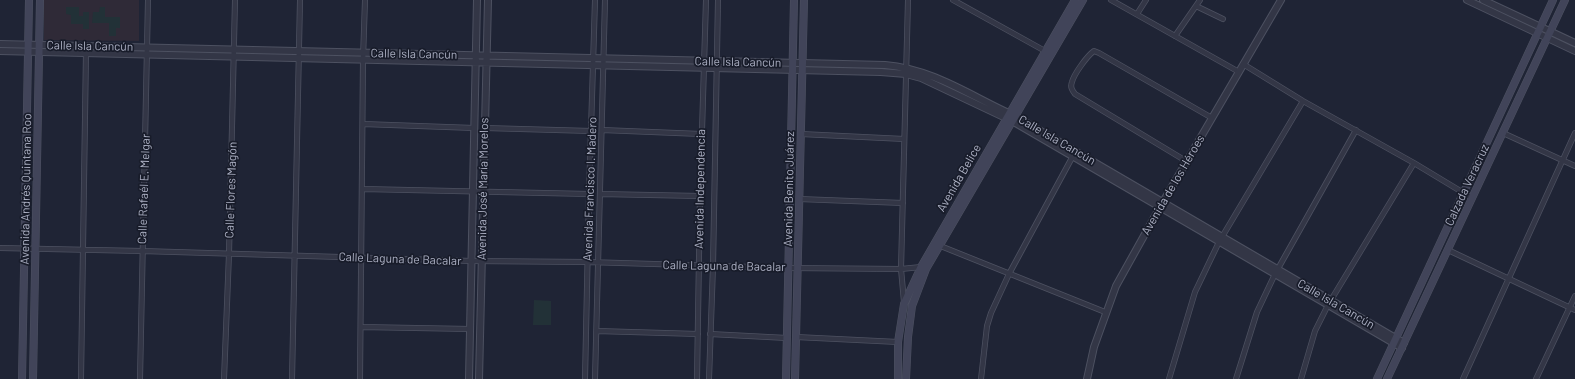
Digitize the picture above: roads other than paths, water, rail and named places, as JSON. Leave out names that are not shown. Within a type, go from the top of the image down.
[{"type":"main road","name":"Avenida Andrés Quintana Roo","points":[[22,379],[29,0]]},
{"type":"main road","name":"Avenida Andrés Quintana Roo","points":[[33,379],[40,0]]},
{"type":"main road","name":"Avenida Benito Juárez","points":[[786,379],[794,0]]},
{"type":"main road","name":"Avenida Benito Juárez","points":[[795,379],[804,0]]},
{"type":"main road","name":"Avenida Belice","points":[[906,379],[908,337],[912,306],[926,269],[1045,51],[1075,0]]},
{"type":"main road","name":"Avenida Belice","points":[[1010,117],[1083,0]]},
{"type":"main road","name":"Calzada Veracruz","points":[[1377,379],[1462,193],[1553,0]]},
{"type":"main road","name":"Calzada Veracruz","points":[[1388,379],[1565,0]]},
{"type":"main road","name":"Avenida Belice","points":[[898,379],[898,342],[904,304],[921,267],[938,245]]},
{"type":"street","name":"Calle Rafaél E. Melgar","points":[[140,379],[148,0]]},
{"type":"street","name":"Calle Flores Magón","points":[[224,379],[235,53],[235,0]]},
{"type":"street","points":[[292,379],[296,256],[300,0]]},
{"type":"street","points":[[360,379],[363,189],[363,56],[365,0]]},
{"type":"street","name":"Avenida José María Morelos","points":[[469,379],[477,0]]},
{"type":"street","name":"Avenida José María Morelos","points":[[479,379],[488,0]]},
{"type":"street","name":"Avenida Francisco I. Madero","points":[[586,379],[589,194],[595,0]]},
{"type":"street","name":"Avenida Francisco I. Madero","points":[[595,379],[605,0]]},
{"type":"street","name":"Avenida Independencia","points":[[697,379],[701,134],[706,0]]},
{"type":"street","name":"Avenida Independencia","points":[[709,379],[713,266],[718,0]]},
{"type":"street","points":[[904,304],[901,269],[908,0]]},
{"type":"street","points":[[953,0],[1045,51]]},
{"type":"street","points":[[1111,0],[1239,72]]},
{"type":"street","points":[[1137,14],[1146,0]]},
{"type":"street","points":[[1175,36],[1200,0]]},
{"type":"street","name":"Avenida de los Héroes","points":[[1088,379],[1094,347],[1105,312],[1116,286],[1161,204],[1280,0]]},
{"type":"street","points":[[1467,0],[1539,30]]},
{"type":"street","points":[[1483,0],[1549,35],[1575,51]]},
{"type":"street","points":[[1196,6],[1223,19]]},
{"type":"street","points":[[1549,35],[1575,43]]},
{"type":"street","name":"Calle Isla Cancún","points":[[0,44],[28,48]]},
{"type":"street","name":"Calle Isla Cancún","points":[[0,51],[28,48],[148,50],[793,66],[881,72],[922,71],[955,85],[1403,345]]},
{"type":"street","name":"Calle Isla Cancún","points":[[40,48],[86,52],[148,50]]},
{"type":"street","points":[[1186,161],[1075,94],[1071,89],[1072,82],[1089,54],[1094,51],[1212,118]]},
{"type":"street","points":[[82,379],[82,250],[86,52]]},
{"type":"street","points":[[1243,64],[1303,101],[1414,163],[1472,198]]},
{"type":"street","points":[[1169,379],[1196,292],[1221,239],[1303,101]]},
{"type":"street","points":[[363,124],[474,128]]},
{"type":"street","points":[[485,128],[591,131]]},
{"type":"street","points":[[602,130],[701,134]]},
{"type":"street","points":[[1236,379],[1257,312],[1277,272],[1356,130]]},
{"type":"street","points":[[1463,379],[1575,133]]},
{"type":"street","points":[[801,134],[904,139]]},
{"type":"street","points":[[1503,134],[1575,166]]},
{"type":"street","points":[[981,379],[987,326],[991,313],[1009,274],[1074,154]]},
{"type":"street","points":[[1301,379],[1315,331],[1329,302],[1414,163]]},
{"type":"street","points":[[363,189],[589,194]]},
{"type":"street","points":[[600,194],[700,196]]},
{"type":"street","points":[[800,199],[903,203]]},
{"type":"street","points":[[938,245],[1105,312]]},
{"type":"street","name":"Calle Laguna de Bacalar","points":[[0,248],[788,268],[901,269],[921,267]]},
{"type":"street","points":[[1448,250],[1575,310]]},
{"type":"street","points":[[1536,379],[1575,296]]},
{"type":"street","points":[[361,327],[470,328]]},
{"type":"street","points":[[597,331],[698,334]]},
{"type":"street","points":[[710,334],[787,338]]},
{"type":"street","points":[[796,337],[898,342]]}]
